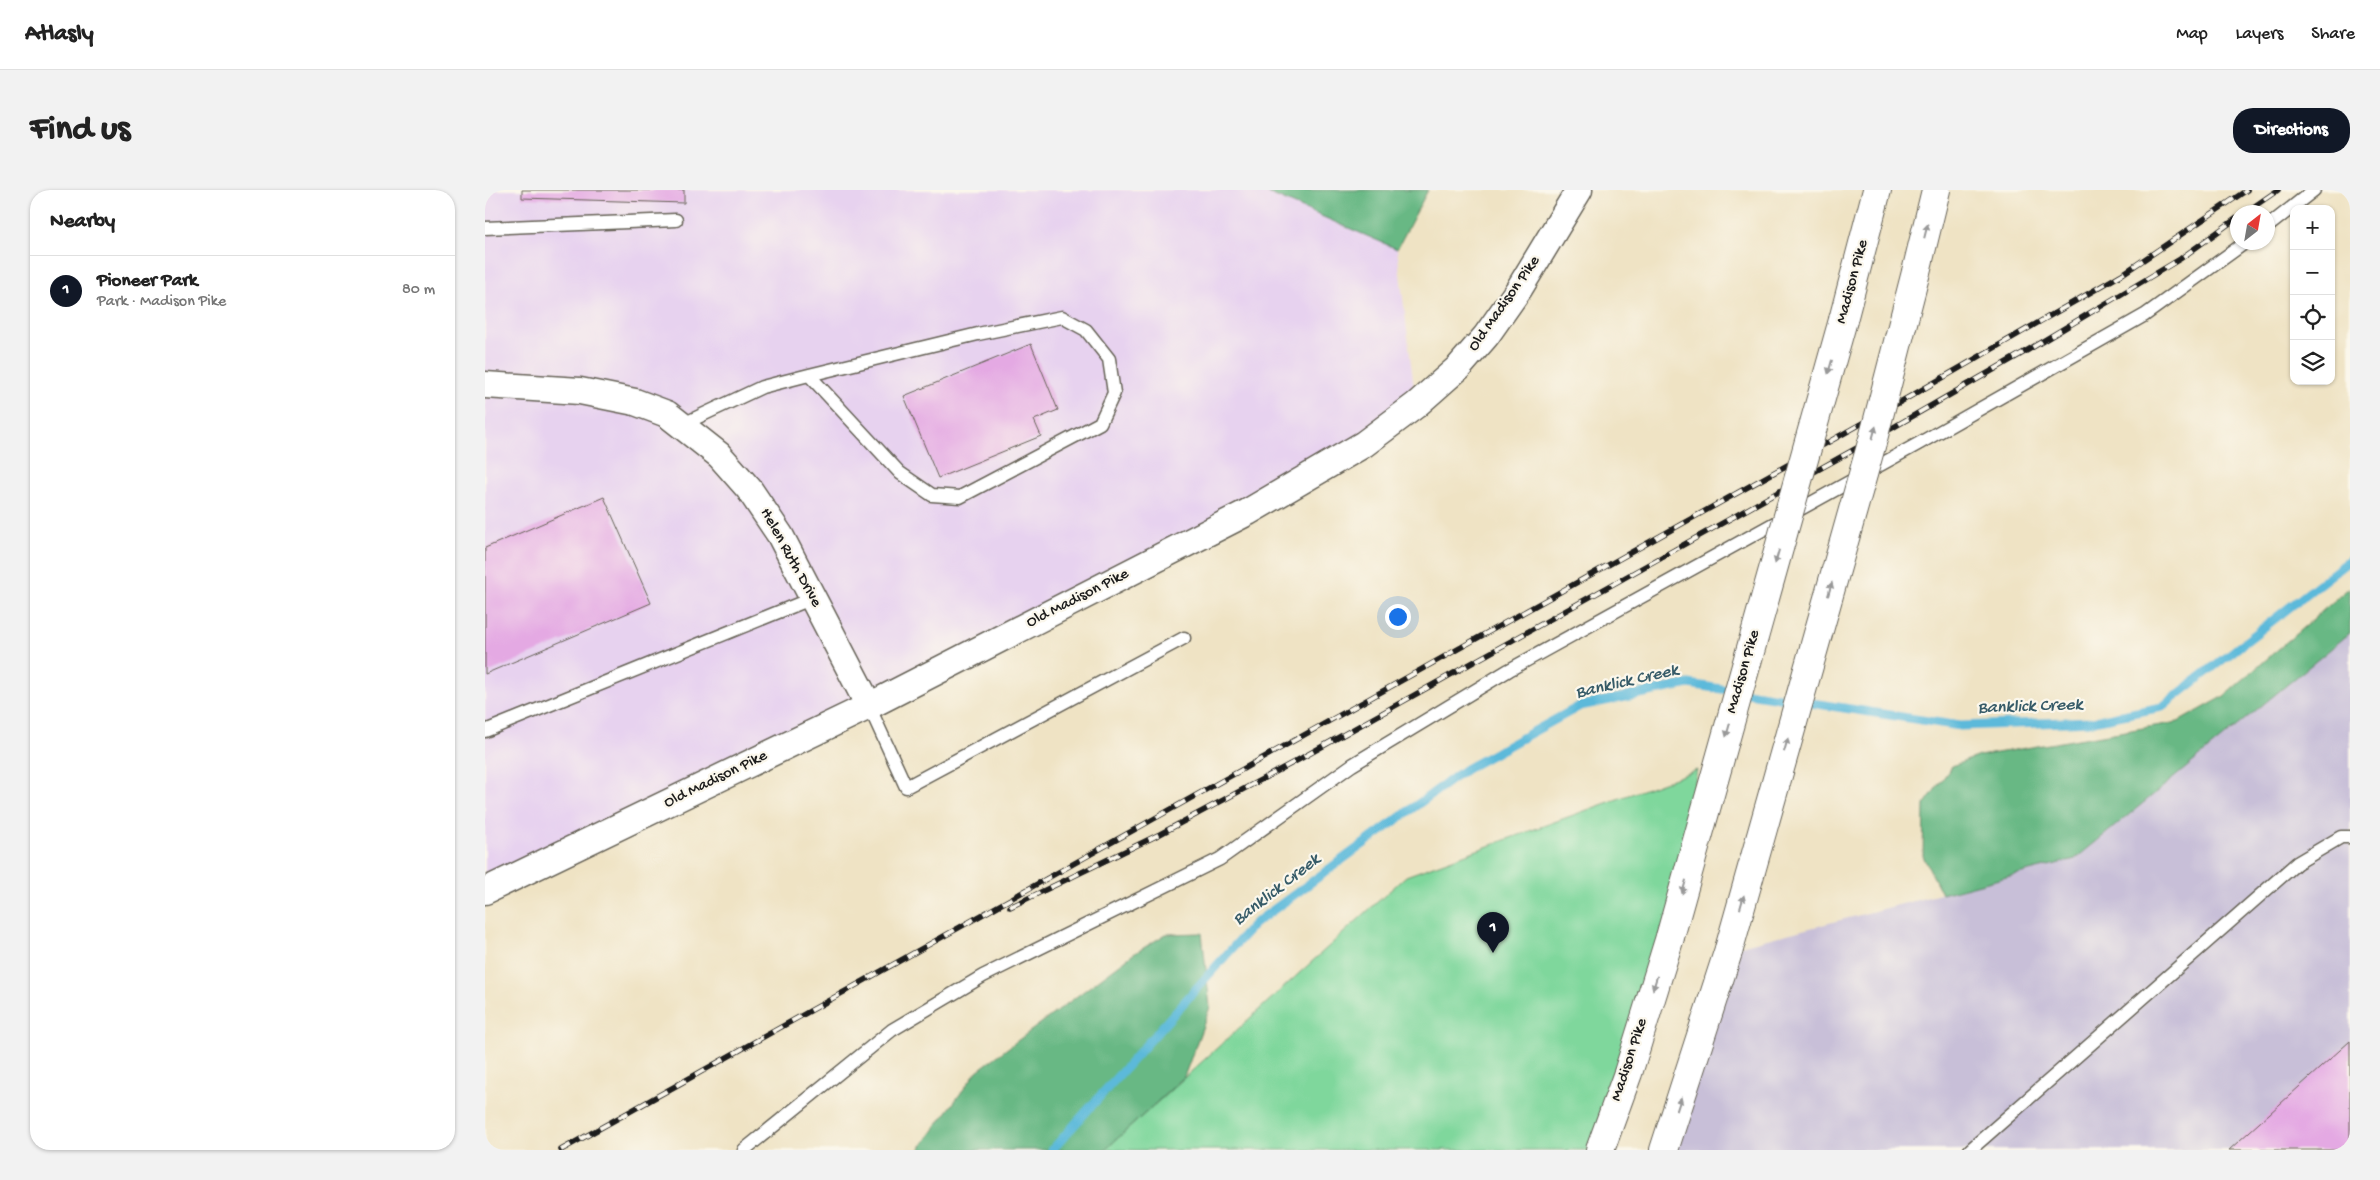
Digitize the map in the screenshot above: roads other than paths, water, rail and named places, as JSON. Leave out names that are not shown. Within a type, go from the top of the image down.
[{"type":"main road","name":"Madison Pike","points":[[1600,1150],[1628,1073],[1670,937],[1843,320],[1877,190]]},
{"type":"main road","points":[[1664,1150],[1729,949],[1870,448],[1936,190]]},
{"type":"street","name":"Old Madison Pike","points":[[485,891],[869,706],[1248,512],[1364,444],[1423,399],[1459,367],[1486,336],[1519,290],[1579,190]]},
{"type":"street","name":"Helen Ruth Drive","points":[[485,385],[581,391],[635,402],[667,414],[719,455],[749,488],[780,535],[869,706]]},
{"type":"lane","points":[[2275,221],[2314,190]]},
{"type":"lane","points":[[485,228],[676,220]]},
{"type":"lane","points":[[744,1150],[892,1030],[983,976],[1220,859],[1352,765],[1501,675],[1910,449],[2145,315],[2235,250]]},
{"type":"lane","points":[[681,425],[762,387],[809,375],[978,334],[1061,316],[1086,330],[1109,359],[1114,393],[1100,423],[960,497],[932,495],[900,473],[809,375]]},
{"type":"lane","points":[[485,731],[813,598]]},
{"type":"lane","points":[[869,706],[906,787],[1184,638]]},
{"type":"lane","points":[[1970,1150],[2297,863],[2341,837],[2350,837]]},
{"type":"waterway","name":"Banklick Creek","points":[[1052,1150],[1254,924],[1466,769],[1580,706],[1689,684],[1960,726],[2093,721],[2162,707],[2350,560]]},
{"type":"railway","points":[[561,1150],[1918,392],[2124,273],[2247,190]]},
{"type":"railway","points":[[2256,205],[2278,190]]},
{"type":"railway","points":[[1010,907],[1160,834],[1298,760],[1873,439],[2028,350],[2180,259],[2230,223]]},
{"type":"place","name":"Pioneer Park","points":[[1493,953]]}]
